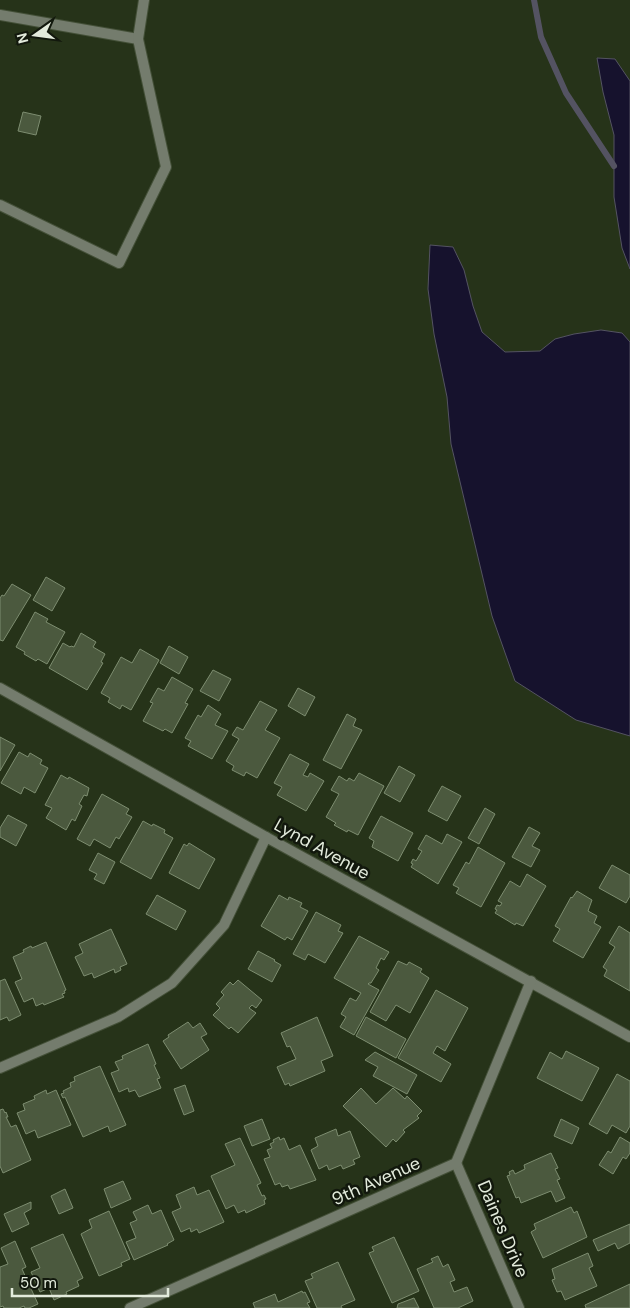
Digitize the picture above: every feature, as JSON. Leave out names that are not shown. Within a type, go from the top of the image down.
[{"type":"street","points":[[0,204],[119,263],[166,167],[138,39],[144,0]]},
{"type":"street","points":[[0,15],[138,39]]},
{"type":"street","name":"Lynd Avenue","points":[[0,688],[630,1037]]},
{"type":"street","points":[[0,1068],[118,1016],[172,982],[224,925],[266,837]]},
{"type":"street","points":[[456,1163],[531,981]]},
{"type":"street","name":"9th Avenue","points":[[130,1308],[456,1163]]},
{"type":"street","name":"Daines Drive","points":[[456,1163],[519,1308]]},
{"type":"shaded area","points":[[597,58],[615,59],[630,81],[630,269],[622,248],[614,197],[614,135]]},
{"type":"shaded area","points":[[430,245],[453,247],[464,270],[482,332],[505,352],[540,351],[555,339],[601,330],[622,333],[630,342],[630,736],[576,720],[515,681],[492,616],[451,444],[447,397],[434,334],[428,289]]},
{"type":"building","points":[[23,112],[41,116],[36,135],[18,131]]},
{"type":"building","points":[[46,577],[65,588],[52,611],[33,600]]},
{"type":"building","points":[[12,584],[31,595],[3,641],[0,640],[0,598],[2,595],[4,596]]},
{"type":"building","points":[[35,612],[48,619],[46,622],[65,632],[47,664],[38,659],[36,661],[16,647]]},
{"type":"building","points":[[81,633],[96,642],[93,647],[105,654],[101,662],[103,663],[87,690],[49,668],[63,643],[74,647]]},
{"type":"building","points":[[169,646],[188,657],[179,674],[160,663]]},
{"type":"building","points":[[140,649],[159,660],[131,710],[122,705],[120,709],[108,702],[110,698],[101,693],[121,657],[132,663]]},
{"type":"building","points":[[213,670],[231,679],[219,701],[200,691]]},
{"type":"building","points":[[172,677],[193,689],[185,703],[188,704],[172,733],[165,729],[163,731],[143,721],[153,703],[150,702],[158,688],[164,691]]},
{"type":"building","points":[[298,688],[315,697],[305,716],[288,706]]},
{"type":"building","points":[[260,701],[277,710],[265,730],[280,738],[257,778],[246,772],[244,776],[232,770],[234,766],[226,761],[239,739],[232,735],[237,727],[243,730]]},
{"type":"building","points":[[208,705],[221,714],[215,725],[228,731],[212,759],[188,746],[191,741],[185,738],[198,715],[201,717]]},
{"type":"building","points":[[347,714],[356,719],[353,726],[362,730],[341,769],[323,760]]},
{"type":"building","points":[[0,737],[15,745],[0,771]]},
{"type":"building","points":[[19,752],[28,757],[30,753],[42,760],[40,764],[48,768],[35,793],[24,787],[21,794],[1,783]]},
{"type":"building","points":[[290,754],[309,764],[303,775],[308,777],[310,773],[324,781],[306,811],[277,795],[282,787],[274,783]]},
{"type":"building","points":[[399,766],[415,775],[400,802],[384,793]]},
{"type":"building","points":[[359,773],[384,786],[358,835],[334,825],[336,823],[326,817],[339,794],[331,790],[339,776],[347,781],[349,778],[354,781]]},
{"type":"building","points":[[61,775],[68,779],[69,777],[89,788],[87,796],[84,795],[79,804],[82,806],[75,821],[72,819],[66,830],[46,818],[52,808],[45,805]]},
{"type":"building","points":[[442,786],[461,796],[447,821],[428,811]]},
{"type":"building","points":[[102,794],[129,809],[126,814],[132,817],[119,839],[116,837],[110,848],[94,839],[90,846],[77,839]]},
{"type":"building","points":[[485,808],[495,814],[479,844],[468,838]]},
{"type":"building","points":[[8,815],[27,825],[16,846],[0,837],[0,828]]},
{"type":"building","points":[[381,816],[413,833],[398,861],[372,847],[374,841],[369,838]]},
{"type":"building","points":[[143,821],[165,830],[164,833],[173,838],[151,879],[120,862]]},
{"type":"building","points":[[529,827],[540,833],[532,846],[540,850],[531,867],[512,857]]},
{"type":"building","points":[[447,834],[462,842],[438,884],[411,867],[413,864],[411,863],[413,859],[416,861],[422,851],[418,849],[426,835],[442,844]]},
{"type":"building","points":[[189,843],[215,859],[199,889],[169,873],[184,844],[187,846]]},
{"type":"building","points":[[478,847],[505,863],[481,907],[456,893],[459,888],[453,885],[466,862],[469,864]]},
{"type":"building","points":[[98,853],[115,862],[104,884],[94,879],[97,874],[89,870]]},
{"type":"building","points":[[612,865],[630,875],[630,896],[626,903],[599,888]]},
{"type":"building","points":[[527,874],[546,886],[523,926],[516,923],[515,925],[495,913],[497,910],[495,909],[497,905],[500,906],[502,903],[498,901],[510,881],[520,887]]},
{"type":"building","points":[[577,891],[592,900],[588,911],[597,916],[594,923],[601,927],[583,958],[553,941],[560,929],[555,926],[571,897]]},
{"type":"building","points":[[157,895],[186,911],[176,930],[146,914]]},
{"type":"building","points":[[279,895],[288,900],[289,897],[302,903],[300,907],[308,911],[292,940],[287,937],[285,940],[261,926]]},
{"type":"building","points":[[316,912],[341,925],[338,931],[343,933],[325,963],[308,954],[305,960],[293,954]]},
{"type":"building","points":[[619,926],[630,933],[630,991],[604,976],[607,970],[603,967],[615,947],[609,943]]},
{"type":"building","points":[[111,929],[127,964],[120,967],[121,970],[115,973],[114,969],[94,978],[92,973],[84,976],[75,957],[83,953],[79,944]]},
{"type":"building","points":[[359,936],[389,952],[384,960],[381,958],[376,968],[379,970],[371,983],[368,984],[379,990],[354,1035],[340,1027],[346,1017],[341,1014],[350,998],[356,1001],[361,993],[334,978]]},
{"type":"building","points":[[46,942],[66,990],[62,994],[64,997],[36,1006],[33,998],[24,1002],[15,982],[22,979],[13,957],[31,946],[32,948]]},
{"type":"building","points":[[258,951],[281,965],[272,982],[248,969]]},
{"type":"building","points":[[398,961],[407,965],[409,962],[422,969],[420,972],[429,978],[410,1013],[396,1005],[386,1021],[370,1012]]},
{"type":"building","points":[[5,979],[21,1015],[9,1021],[7,1017],[0,1020],[0,981]]},
{"type":"building","points":[[238,980],[262,1000],[256,1008],[252,1005],[249,1008],[256,1013],[238,1033],[231,1027],[229,1029],[213,1015],[220,1008],[216,1004],[224,995],[221,992],[230,982],[233,985]]},
{"type":"building","points":[[436,990],[468,1008],[445,1051],[437,1046],[433,1053],[451,1064],[441,1082],[398,1058]]},
{"type":"building","points":[[317,1017],[333,1056],[321,1061],[325,1071],[290,1086],[289,1083],[285,1085],[277,1067],[296,1059],[290,1046],[287,1047],[281,1033]]},
{"type":"building","points":[[366,1017],[406,1039],[396,1058],[356,1036]]},
{"type":"building","points":[[188,1022],[193,1028],[200,1023],[207,1034],[201,1037],[209,1050],[181,1069],[163,1041],[169,1037],[168,1035]]},
{"type":"building","points":[[148,1044],[156,1064],[154,1065],[160,1078],[157,1079],[161,1088],[139,1097],[135,1090],[129,1092],[128,1088],[119,1092],[111,1073],[119,1070],[115,1062],[123,1059],[122,1056]]},
{"type":"building","points":[[566,1051],[599,1068],[582,1101],[537,1078],[550,1052],[562,1059]]},
{"type":"building","points":[[375,1052],[417,1075],[407,1094],[373,1076],[378,1067],[365,1060]]},
{"type":"building","points":[[100,1066],[126,1125],[110,1132],[108,1126],[83,1137],[65,1097],[63,1098],[61,1094],[71,1087],[70,1083],[75,1081],[74,1077]]},
{"type":"building","points":[[617,1074],[630,1081],[630,1126],[626,1133],[612,1125],[607,1134],[589,1124]]},
{"type":"building","points":[[185,1085],[194,1111],[184,1115],[174,1089]]},
{"type":"building","points":[[361,1088],[376,1104],[393,1088],[405,1099],[407,1096],[422,1111],[417,1116],[419,1118],[403,1130],[405,1132],[396,1142],[393,1139],[386,1147],[343,1106]]},
{"type":"building","points":[[46,1090],[47,1094],[56,1090],[71,1125],[38,1138],[35,1130],[26,1134],[17,1113],[25,1110],[23,1104],[35,1099],[34,1096]]},
{"type":"building","points":[[3,1109],[6,1112],[8,1117],[6,1117],[11,1127],[16,1125],[31,1160],[3,1173],[0,1166],[0,1110]]},
{"type":"building","points":[[262,1119],[270,1139],[252,1146],[244,1126]]},
{"type":"building","points":[[561,1119],[579,1128],[572,1144],[554,1136]]},
{"type":"building","points":[[336,1129],[338,1136],[350,1131],[360,1157],[353,1160],[355,1164],[343,1169],[341,1165],[329,1170],[327,1165],[319,1169],[311,1150],[318,1146],[315,1138]]},
{"type":"building","points":[[279,1137],[280,1140],[284,1138],[289,1150],[300,1145],[316,1180],[290,1189],[288,1185],[282,1187],[280,1183],[275,1185],[264,1159],[270,1157],[267,1150],[272,1148],[270,1144],[274,1142],[273,1140]]},
{"type":"building","points":[[620,1137],[630,1143],[630,1153],[626,1159],[623,1157],[613,1174],[599,1165],[608,1151],[611,1153]]},
{"type":"building","points":[[240,1138],[261,1183],[257,1185],[262,1196],[264,1195],[266,1199],[264,1200],[265,1204],[246,1213],[245,1210],[238,1213],[234,1205],[226,1209],[211,1176],[235,1165],[225,1144]]},
{"type":"building","points":[[551,1153],[558,1168],[555,1169],[560,1179],[557,1180],[565,1198],[556,1202],[551,1191],[521,1203],[519,1197],[516,1198],[507,1176],[510,1175],[509,1172],[513,1170],[515,1174],[525,1169],[524,1165]]},
{"type":"building","points":[[123,1181],[131,1199],[111,1208],[104,1189]]},
{"type":"building","points":[[194,1187],[197,1195],[209,1190],[224,1222],[199,1233],[197,1229],[191,1232],[190,1228],[181,1232],[172,1212],[181,1208],[176,1195]]},
{"type":"building","points":[[65,1189],[73,1208],[59,1214],[51,1196]]},
{"type":"building","points":[[31,1202],[31,1209],[24,1213],[29,1224],[12,1232],[4,1214]]},
{"type":"building","points":[[148,1205],[152,1214],[161,1210],[174,1240],[168,1245],[134,1260],[126,1242],[136,1238],[130,1223],[137,1220],[133,1212]]},
{"type":"building","points":[[571,1207],[574,1213],[577,1211],[587,1237],[543,1258],[531,1232],[536,1229],[534,1224]]},
{"type":"building","points":[[109,1211],[130,1259],[121,1263],[122,1266],[99,1276],[81,1234],[92,1228],[89,1220]]},
{"type":"building","points":[[630,1224],[630,1243],[618,1249],[615,1243],[598,1251],[593,1240]]},
{"type":"building","points":[[63,1234],[83,1278],[77,1281],[79,1286],[54,1300],[49,1288],[40,1292],[31,1272],[40,1268],[31,1248]]},
{"type":"building","points":[[394,1237],[419,1291],[392,1303],[369,1253],[374,1251],[372,1247]]},
{"type":"building","points":[[15,1241],[26,1267],[22,1269],[38,1304],[29,1308],[24,1306],[19,1308],[0,1307],[0,1267],[8,1264],[1,1248]]},
{"type":"building","points":[[588,1253],[593,1266],[589,1268],[597,1286],[565,1300],[561,1291],[557,1292],[552,1280],[555,1279],[552,1269]]},
{"type":"building","points":[[438,1256],[443,1267],[448,1264],[455,1280],[450,1282],[454,1292],[467,1287],[473,1301],[458,1308],[434,1308],[417,1269],[433,1262],[431,1259]]},
{"type":"building","points":[[338,1262],[355,1300],[341,1306],[342,1308],[317,1308],[305,1281],[313,1278],[311,1274]]},
{"type":"building","points":[[630,1284],[630,1308],[586,1308],[585,1305]]},
{"type":"building","points":[[302,1291],[303,1293],[305,1292],[310,1302],[307,1303],[310,1308],[255,1308],[253,1303],[275,1294],[278,1302]]},
{"type":"building","points":[[414,1298],[419,1308],[397,1308],[398,1304]]},
{"type":"waterway","points":[[534,0],[541,37],[566,93],[614,166]]}]
